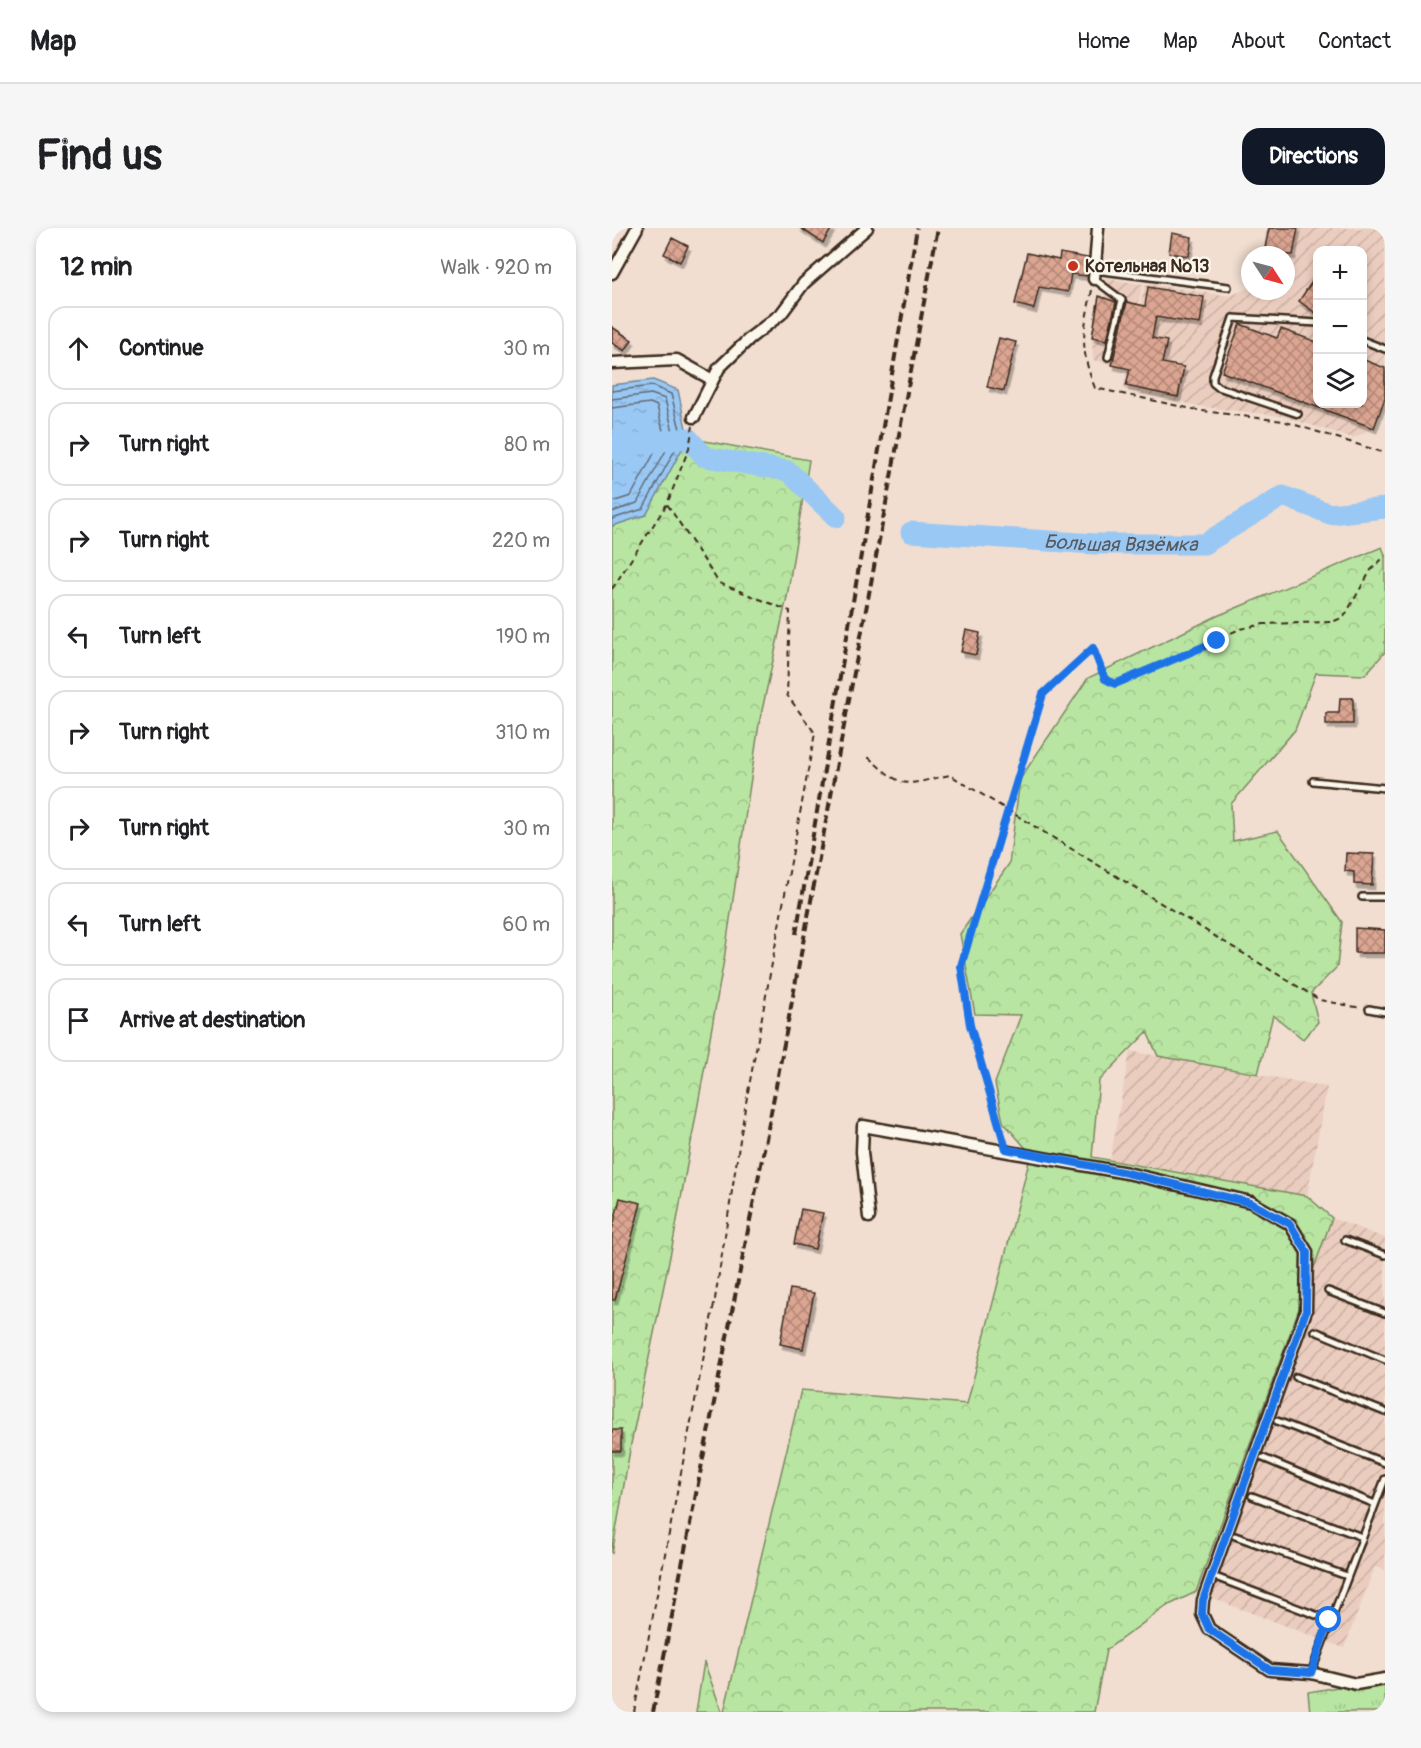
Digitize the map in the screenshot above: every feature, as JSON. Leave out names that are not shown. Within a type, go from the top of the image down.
[{"type":"street","points":[[612,273],[637,228]]},
{"type":"street","points":[[694,417],[711,379],[750,338],[781,314],[804,283],[867,228]]},
{"type":"street","points":[[1094,274],[1098,228]]},
{"type":"street","points":[[612,363],[677,360],[711,379]]},
{"type":"street","points":[[870,1217],[862,1152],[863,1126],[1006,1149],[1127,1173],[1251,1203],[1290,1224],[1307,1252],[1306,1311],[1203,1600],[1202,1614],[1209,1629],[1270,1670],[1311,1673],[1356,1684],[1385,1679]]},
{"type":"lane","points":[[1094,274],[1228,287]]},
{"type":"lane","points":[[1094,274],[1122,300],[1108,357]]},
{"type":"lane","points":[[1298,414],[1218,387],[1213,383],[1212,376],[1233,318],[1286,323],[1313,322]]},
{"type":"lane","points":[[1367,342],[1385,349]]},
{"type":"lane","points":[[1313,782],[1385,788]]},
{"type":"lane","points":[[1362,897],[1385,897]]},
{"type":"lane","points":[[1369,1009],[1385,1012]]},
{"type":"lane","points":[[1346,1240],[1385,1255]]},
{"type":"lane","points":[[1329,1290],[1385,1313]]},
{"type":"lane","points":[[1315,1331],[1385,1360]]},
{"type":"lane","points":[[1296,1377],[1385,1412]]},
{"type":"lane","points":[[1277,1421],[1385,1462]]},
{"type":"lane","points":[[1263,1458],[1375,1504]]},
{"type":"lane","points":[[1311,1673],[1329,1620],[1385,1479]]},
{"type":"lane","points":[[1251,1496],[1362,1537]]},
{"type":"lane","points":[[1235,1536],[1347,1576]]},
{"type":"lane","points":[[1218,1578],[1329,1620]]},
{"type":"path","points":[[1094,274],[1083,334],[1085,362],[1095,388],[1202,411],[1283,421],[1385,453]]},
{"type":"path","points":[[612,589],[667,504],[689,448],[694,417]]},
{"type":"path","points":[[634,1712],[715,1299],[745,1108],[816,733],[787,695],[790,611],[719,583],[667,504]]},
{"type":"path","points":[[1006,1149],[970,1025],[961,966],[1043,694],[1093,648],[1105,679],[1115,684],[1240,629],[1264,624],[1332,622],[1344,617],[1350,610],[1371,570],[1385,556]]},
{"type":"path","points":[[868,757],[892,778],[904,784],[950,775],[1008,808],[1320,1000],[1369,1009]]},
{"type":"shaded area","points":[[1267,228],[1385,228],[1385,398],[1374,428],[1353,438],[1281,416],[1203,407],[1123,389],[1145,284],[1230,296],[1241,291],[1241,300],[1295,300],[1295,246],[1264,246]]},
{"type":"shaded area","points":[[1107,279],[1143,284],[1123,367],[1093,360],[1092,337],[1099,296],[1105,297]]},
{"type":"shaded area","points":[[1130,1051],[1327,1087],[1307,1196],[1110,1160]]},
{"type":"shaded area","points":[[1332,1218],[1385,1238],[1385,1570],[1375,1567],[1344,1648],[1196,1592]]},
{"type":"green space","points":[[688,438],[809,460],[787,597],[759,724],[724,960],[674,1237],[631,1444],[612,1554],[612,526],[646,515]]},
{"type":"green space","points":[[1382,547],[1385,555],[1385,652],[1365,675],[1316,673],[1295,730],[1231,804],[1233,841],[1278,831],[1342,922],[1337,967],[1311,993],[1318,1022],[1303,1039],[1273,1015],[1258,1074],[1158,1056],[1147,1032],[1099,1081],[1092,1157],[1307,1196],[1332,1218],[1196,1592],[1167,1606],[1106,1650],[1094,1712],[724,1712],[801,1390],[967,1404],[1031,1154],[1003,1122],[995,1083],[1021,1015],[975,1014],[960,934],[1009,864],[1020,779],[1088,678],[1217,616]]},
{"type":"green space","points":[[704,1662],[722,1712],[696,1712]]},
{"type":"green space","points":[[1385,1679],[1385,1712],[1310,1712],[1308,1692]]},
{"type":"water","points":[[653,380],[678,390],[688,438],[646,515],[612,526],[612,385]]},
{"type":"building","points":[[800,228],[832,228],[823,243]]},
{"type":"building","points":[[1269,228],[1298,228],[1295,246],[1265,246]]},
{"type":"building","points":[[1172,233],[1192,237],[1189,256],[1169,253]]},
{"type":"building","points":[[672,238],[688,246],[680,262],[664,254]]},
{"type":"building","points":[[1027,253],[1059,260],[1060,253],[1088,258],[1086,276],[1071,274],[1068,292],[1039,287],[1034,309],[1015,304]]},
{"type":"building","points":[[1313,280],[1313,311],[1299,301]]},
{"type":"building","points":[[1148,287],[1204,297],[1200,324],[1156,317],[1152,338],[1167,341],[1162,363],[1184,367],[1178,397],[1126,386],[1130,369],[1112,365],[1127,302],[1145,306]]},
{"type":"building","points":[[1099,296],[1116,302],[1107,340],[1092,337]]},
{"type":"building","points":[[1240,324],[1277,338],[1281,329],[1313,341],[1313,406],[1222,372]]},
{"type":"building","points":[[612,327],[632,340],[625,351],[612,343]]},
{"type":"building","points":[[999,338],[1016,342],[1004,391],[987,387]]},
{"type":"building","points":[[1367,361],[1385,368],[1385,398],[1374,428],[1320,408],[1367,408]]},
{"type":"building","points":[[966,630],[980,633],[976,655],[961,652]]},
{"type":"building","points":[[1340,698],[1353,698],[1353,724],[1326,724],[1326,713],[1339,713]]},
{"type":"building","points":[[1346,853],[1374,854],[1372,885],[1354,884],[1354,872],[1345,871]]},
{"type":"building","points":[[1355,928],[1385,930],[1385,953],[1355,953]]},
{"type":"building","points":[[620,1198],[641,1203],[615,1300],[612,1300],[612,1230]]},
{"type":"building","points":[[801,1209],[823,1213],[815,1249],[794,1244]]},
{"type":"building","points":[[790,1289],[814,1293],[803,1349],[780,1344]]},
{"type":"building","points":[[612,1430],[621,1430],[621,1451],[612,1451]]},
{"type":"waterway","name":"Большая Вязёмка","points":[[612,447],[688,438],[705,457],[788,471],[836,517]]},
{"type":"waterway","name":"Большая Вязёмка","points":[[911,532],[1095,544],[1204,544],[1283,496],[1330,514],[1385,508]]},
{"type":"railway","points":[[796,934],[917,228]]},
{"type":"railway","points":[[653,1712],[766,1139],[938,228]]},
{"type":"place","name":"Котельная №13","points":[[1073,266]]},
{"type":"route","points":[[1217,641],[1115,684],[1105,679],[1093,648],[1043,694],[961,966],[970,1025],[1006,1149],[1127,1173],[1251,1203],[1290,1224],[1307,1252],[1306,1311],[1203,1600],[1202,1614],[1209,1629],[1270,1670],[1311,1673],[1329,1620]]}]
